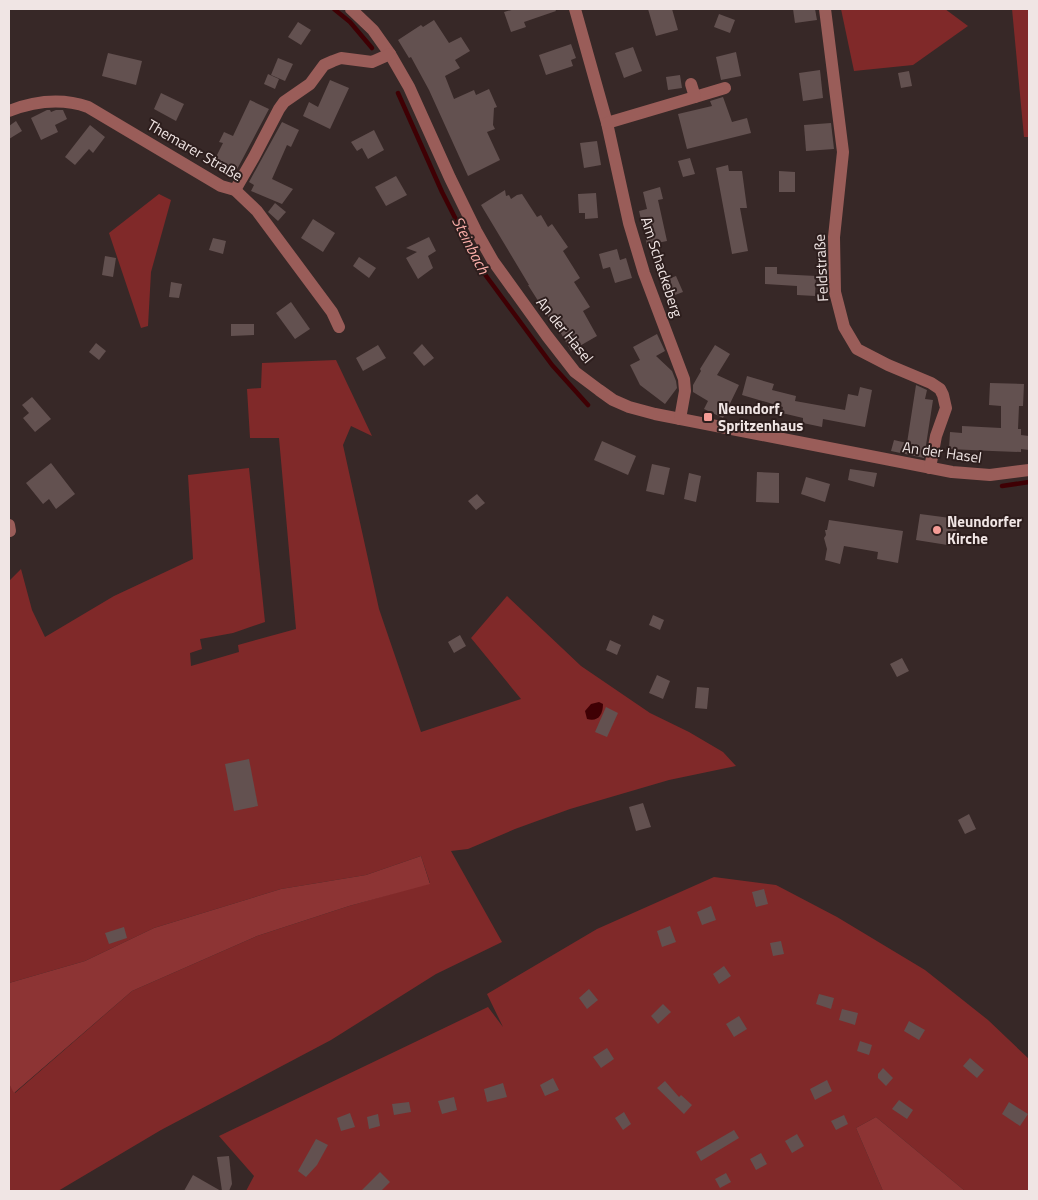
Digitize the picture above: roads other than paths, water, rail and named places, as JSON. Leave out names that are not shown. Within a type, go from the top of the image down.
[{"type":"street","name":"An der Hasel","points":[[352,9],[373,30],[390,54],[409,87],[450,178],[493,261],[575,372],[613,400],[629,407],[680,419],[970,475],[1012,473],[1029,470]]},
{"type":"street","name":"Am Schackeberg","points":[[575,9],[607,123],[631,230],[644,273],[684,379],[685,391],[680,419]]},
{"type":"street","name":"Feldstraße","points":[[825,9],[843,152],[834,237],[835,292],[844,327],[857,349],[940,389],[946,408],[936,436],[930,468]]},
{"type":"street","points":[[234,190],[254,157],[278,109],[284,102],[310,84],[324,65],[341,58],[372,62],[390,54]]},
{"type":"street","points":[[691,84],[695,97]]},
{"type":"street","points":[[607,123],[725,88]]},
{"type":"street","name":"Themarer Straße","points":[[9,112],[24,105],[53,101],[74,102],[88,107],[221,186],[234,190],[257,211],[276,234],[332,312],[339,327]]},
{"type":"waterway","name":"Steinbach","points":[[334,9],[350,22],[372,48]]},
{"type":"waterway","name":"Steinbach","points":[[398,93],[442,192],[481,269],[552,365],[588,405]]},
{"type":"waterway","name":"Steinbach","points":[[1002,486],[1029,482]]},
{"type":"place","name":"Neundorf, Spritzenhaus","points":[[708,417]]},
{"type":"place","name":"Neundorfer Kirche","points":[[937,530]]}]
